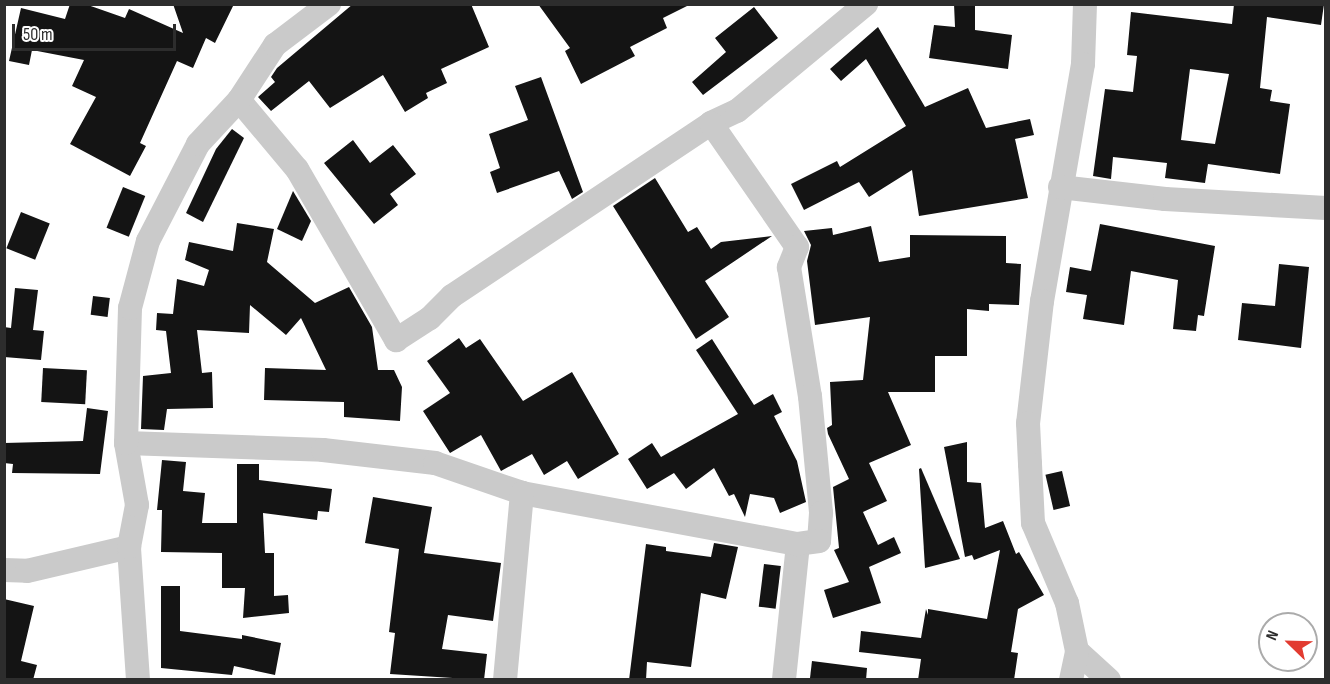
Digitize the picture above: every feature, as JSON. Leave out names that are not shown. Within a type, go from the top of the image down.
[{"type":"street","points":[[239,100],[297,169],[396,340],[430,318],[452,296],[711,123],[737,111],[866,4]]},
{"type":"street","points":[[1071,680],[1077,651],[1067,603],[1033,523],[1029,444],[1042,301],[1083,64],[1085,4]]},
{"type":"street","points":[[138,680],[129,547],[137,505],[126,443],[130,308],[148,241],[198,144],[239,100],[275,45],[322,6]]},
{"type":"street","points":[[126,443],[323,450],[435,463],[522,493],[798,544],[819,541],[821,513],[810,396],[789,267],[796,247],[711,123]]},
{"type":"street","points":[[1060,187],[1165,199],[1326,208]]},
{"type":"street","points":[[505,680],[522,493]]},
{"type":"street","points":[[783,680],[798,544]]},
{"type":"street","points":[[4,570],[27,571],[129,547]]},
{"type":"street","points":[[1077,651],[1109,680]]},
{"type":"building","points":[[70,4],[85,4],[125,18],[129,9],[183,33],[173,4],[234,4],[215,43],[206,38],[193,68],[177,61],[140,143],[146,146],[130,176],[70,144],[96,97],[72,86],[84,60],[32,50],[29,65],[9,61],[21,8],[65,19]]},
{"type":"building","points":[[353,4],[471,4],[489,47],[441,69],[447,83],[426,93],[428,98],[405,112],[383,75],[330,108],[309,81],[271,111],[258,97],[275,82],[271,77],[277,68]]},
{"type":"building","points":[[538,4],[691,4],[663,18],[667,28],[630,47],[635,56],[581,84],[565,51],[570,48]]},
{"type":"building","points":[[954,4],[975,4],[975,30],[1012,35],[1008,69],[929,58],[934,25],[955,27]]},
{"type":"building","points":[[1234,4],[1324,4],[1321,25],[1267,17],[1260,88],[1272,90],[1270,101],[1290,104],[1280,174],[1208,164],[1205,183],[1165,178],[1167,163],[1113,157],[1111,179],[1093,176],[1105,89],[1133,92],[1137,56],[1127,55],[1131,12],[1232,24]],"holes":[[[1190,69],[1229,74],[1215,144],[1181,140]]]},
{"type":"building","points":[[754,7],[778,38],[703,95],[692,82],[726,52],[715,38]]},
{"type":"building","points":[[878,27],[925,107],[968,88],[986,128],[1030,119],[1034,135],[1015,139],[1028,198],[919,216],[912,170],[869,197],[859,182],[804,210],[791,184],[837,161],[840,167],[906,126],[866,59],[841,81],[830,69]]},
{"type":"building","points":[[541,77],[583,192],[572,199],[559,171],[497,193],[490,172],[500,168],[489,134],[528,120],[515,86]]},
{"type":"building","points":[[232,129],[244,138],[203,222],[186,213],[216,149]]},
{"type":"building","points":[[353,140],[370,163],[393,145],[416,174],[390,194],[398,205],[374,224],[324,163]]},
{"type":"building","points":[[655,178],[688,232],[697,227],[711,249],[721,242],[772,236],[705,281],[729,317],[696,339],[613,206]]},
{"type":"building","points":[[123,187],[145,196],[129,237],[107,228]]},
{"type":"building","points":[[293,191],[311,221],[302,241],[277,229]]},
{"type":"building","points":[[21,212],[50,224],[35,260],[6,248]]},
{"type":"building","points":[[237,223],[274,229],[267,262],[315,303],[349,287],[372,327],[378,370],[394,370],[402,387],[400,421],[344,417],[344,402],[264,400],[265,368],[326,370],[301,318],[286,335],[250,305],[249,333],[197,330],[202,373],[212,372],[213,408],[167,409],[164,430],[141,429],[143,376],[171,373],[166,331],[156,330],[157,313],[173,314],[177,279],[204,286],[209,270],[185,260],[189,242],[233,251]]},
{"type":"building","points":[[1100,224],[1215,246],[1204,316],[1198,315],[1196,331],[1173,329],[1178,280],[1131,271],[1124,325],[1083,319],[1087,295],[1066,292],[1070,267],[1091,271]]},
{"type":"building","points":[[871,226],[879,262],[910,257],[910,235],[1006,236],[1006,263],[1021,264],[1019,305],[989,304],[989,311],[967,309],[967,356],[935,356],[935,392],[888,392],[911,445],[869,463],[887,501],[863,512],[878,545],[894,537],[901,553],[869,567],[881,603],[833,618],[824,590],[849,582],[834,550],[839,548],[833,487],[849,479],[828,434],[827,428],[832,425],[830,382],[863,380],[870,317],[815,325],[807,261],[811,245],[804,231],[832,228],[833,235]]},
{"type":"building","points":[[1279,264],[1309,267],[1301,348],[1238,340],[1242,303],[1275,306]]},
{"type":"building","points":[[15,288],[38,290],[33,330],[44,331],[41,360],[4,357],[4,327],[11,328]]},
{"type":"building","points":[[93,296],[110,298],[108,317],[91,315]]},
{"type":"building","points":[[459,338],[466,348],[480,339],[523,401],[572,372],[619,454],[578,479],[567,461],[544,475],[532,454],[501,471],[481,435],[450,453],[423,411],[450,393],[427,361]]},
{"type":"building","points":[[712,339],[754,405],[773,394],[782,412],[774,416],[797,461],[806,502],[780,513],[774,498],[750,494],[745,517],[734,494],[729,496],[714,468],[686,489],[674,473],[647,489],[628,459],[652,443],[661,457],[738,414],[696,350]]},
{"type":"building","points":[[43,368],[87,370],[85,404],[41,402]]},
{"type":"building","points":[[87,408],[108,411],[100,474],[12,473],[13,464],[4,463],[4,443],[83,441]]},
{"type":"building","points":[[967,442],[967,482],[981,483],[985,528],[1003,521],[1016,554],[1019,552],[1044,595],[1018,609],[1011,652],[1018,653],[1014,680],[918,680],[921,659],[859,652],[861,631],[921,638],[926,609],[928,615],[928,609],[987,619],[1000,550],[974,560],[972,555],[965,557],[944,447]]},
{"type":"building","points":[[162,460],[186,462],[183,491],[205,493],[202,523],[237,523],[237,464],[259,464],[259,480],[332,489],[329,512],[318,511],[317,520],[263,513],[265,553],[274,553],[274,596],[288,595],[289,613],[243,618],[245,588],[222,588],[222,553],[161,552],[162,510],[157,510]]},
{"type":"building","points":[[921,468],[960,559],[925,568],[919,469]]},
{"type":"building","points":[[1062,471],[1070,506],[1054,510],[1045,475]]},
{"type":"building","points":[[373,497],[432,507],[424,553],[501,563],[493,621],[448,615],[442,649],[487,654],[484,680],[390,674],[395,633],[389,632],[399,549],[365,543]]},
{"type":"building","points":[[714,543],[738,547],[726,599],[701,593],[691,667],[647,662],[646,680],[629,680],[646,544],[666,547],[666,551],[711,557]]},
{"type":"building","points":[[764,564],[781,566],[776,609],[759,607]]},
{"type":"building","points":[[161,586],[180,586],[180,631],[242,639],[242,635],[281,643],[275,675],[234,666],[232,675],[161,668]]},
{"type":"building","points":[[4,599],[34,606],[21,661],[37,665],[33,680],[4,680]]},
{"type":"building","points":[[812,661],[867,668],[866,680],[810,678]]}]
